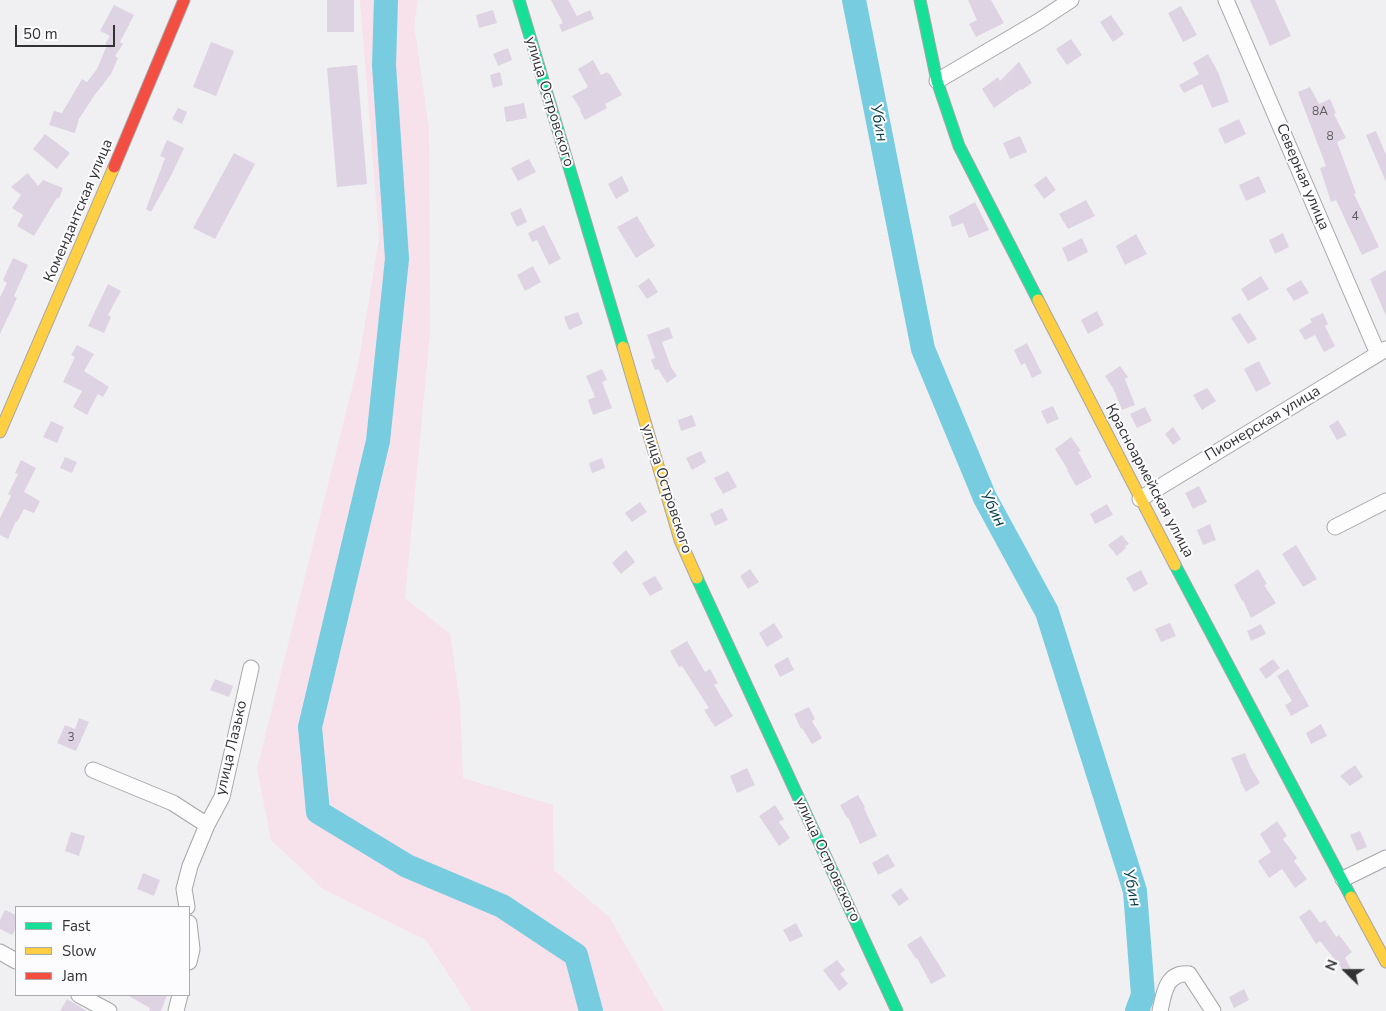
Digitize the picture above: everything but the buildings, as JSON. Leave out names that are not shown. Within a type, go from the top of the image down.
[{"type":"street","name":"Комендантская улица","points":[[0,432],[184,0]]},
{"type":"street","name":"улица Островского","points":[[518,0],[680,540],[897,1011]]},
{"type":"street","name":"Красноармейская улица","points":[[920,0],[937,81],[959,146],[1140,499],[1386,962]]},
{"type":"street","points":[[937,81],[1071,0]]},
{"type":"street","name":"Северная улица","points":[[1226,0],[1382,352]]},
{"type":"street","name":"Пионерская улица","points":[[1140,499],[1382,352]]},
{"type":"street","points":[[1335,527],[1386,501]]},
{"type":"street","name":"улица Лазько","points":[[187,906],[184,889],[190,866],[207,825],[222,798],[251,668]]},
{"type":"street","points":[[93,770],[172,803],[207,825]]},
{"type":"street","points":[[1343,880],[1386,858]]},
{"type":"street","points":[[190,932],[192,949],[190,958]]},
{"type":"street","points":[[0,952],[15,960]]},
{"type":"street","points":[[1160,1011],[1164,990],[1170,980],[1182,973],[1190,974],[1213,1011]]},
{"type":"street","points":[[81,996],[109,1011]]},
{"type":"street","points":[[176,1011],[180,996]]},
{"type":"shaded area","points":[[360,0],[418,0],[414,25],[429,128],[430,333],[405,598],[450,634],[460,703],[463,778],[553,805],[554,870],[609,917],[664,1011],[472,1011],[426,940],[323,889],[271,840],[257,769],[359,360],[379,238]]},
{"type":"waterway","points":[[386,0],[384,65],[397,259],[378,441],[310,727],[318,812],[407,866],[502,906],[576,955],[591,1011]]},
{"type":"waterway","name":"Убин","points":[[854,0],[923,349],[985,498],[1047,612],[1135,891],[1143,995],[1137,1011]]},
{"type":"traffic: fast","points":[[519,0],[623,347]]},
{"type":"traffic: fast","points":[[920,0],[937,81],[959,146],[1038,300]]},
{"type":"traffic: fast","points":[[1175,565],[1351,897]]},
{"type":"traffic: fast","points":[[697,578],[897,1011]]},
{"type":"traffic: slow","points":[[0,432],[114,167]]},
{"type":"traffic: slow","points":[[1038,300],[1175,565]]},
{"type":"traffic: slow","points":[[623,347],[680,540],[697,578]]},
{"type":"traffic: slow","points":[[1351,897],[1386,962]]},
{"type":"traffic: jam","points":[[114,167],[184,0]]}]
